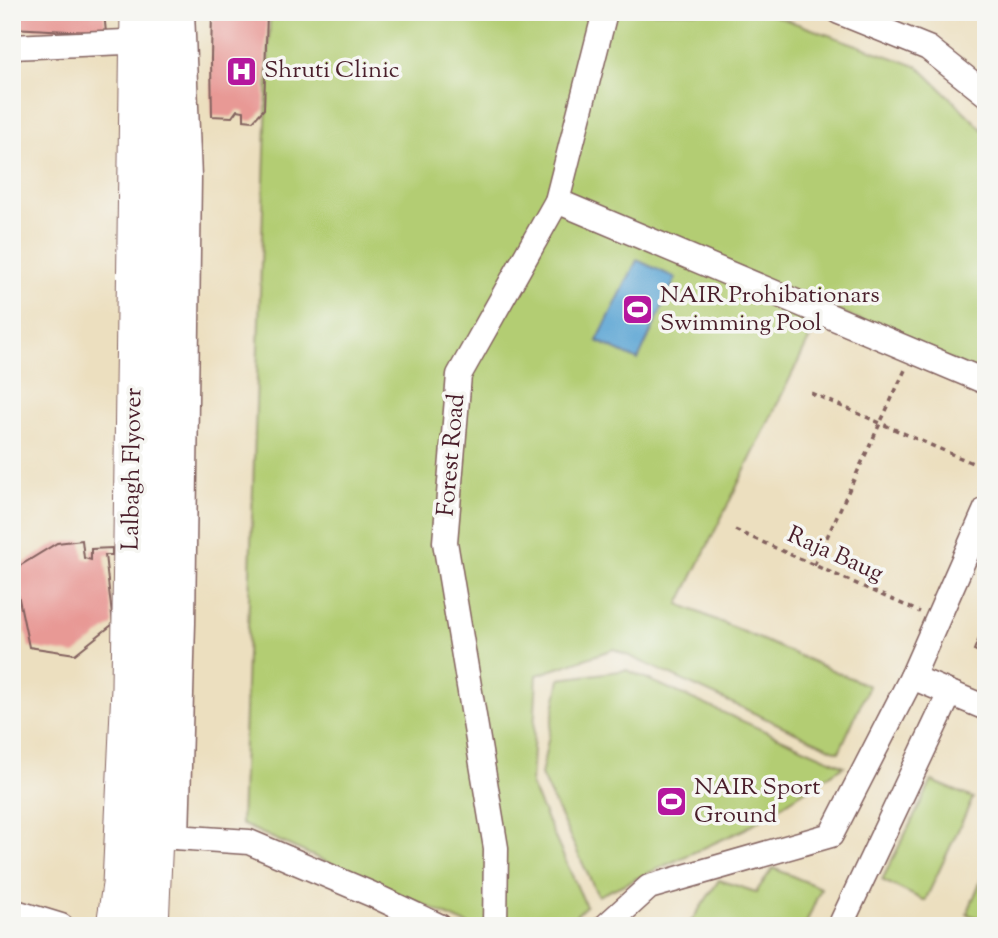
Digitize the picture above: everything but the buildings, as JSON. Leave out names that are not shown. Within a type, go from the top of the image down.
[{"type":"highway","name":"Lalbagh Flyover","points":[[150,926],[165,836],[157,767],[165,493],[164,12]]},
{"type":"highway","name":"Lalbagh Flyover","points":[[114,926],[121,885],[130,688],[132,27]]},
{"type":"street","points":[[114,926],[104,896],[117,701],[130,281],[132,27],[124,12]]},
{"type":"street","points":[[182,12],[189,177],[183,624],[165,836],[249,842],[439,926]]},
{"type":"street","name":"Forest Road","points":[[495,926],[496,848],[445,542],[459,375],[557,201],[605,12]]},
{"type":"street","points":[[839,12],[928,48],[986,94]]},
{"type":"street","points":[[12,47],[132,27]]},
{"type":"street","points":[[557,201],[986,382]]},
{"type":"street","points":[[606,926],[649,887],[831,835],[912,677],[986,509]]},
{"type":"street","points":[[912,677],[986,708]]},
{"type":"street","points":[[840,926],[950,693]]},
{"type":"street","points":[[12,911],[61,926]]},
{"type":"path","points":[[814,565],[914,351]]},
{"type":"path","points":[[811,393],[986,469]]},
{"type":"path","name":"Raja Baug","points":[[735,530],[922,613]]},
{"type":"green space","points":[[270,12],[764,12],[919,67],[986,133],[986,376],[826,305],[679,604],[869,686],[839,752],[614,649],[537,675],[531,785],[586,906],[564,926],[471,926],[241,824]]},
{"type":"green space","name":"NAIR Sport Ground","points":[[627,670],[844,766],[745,829],[598,896],[541,775],[560,679]]},
{"type":"green space","points":[[932,781],[973,798],[925,901],[882,880]]},
{"type":"green space","points":[[773,868],[821,888],[805,926],[688,926],[719,880],[756,892]]},
{"type":"green space","points":[[986,868],[986,921],[967,914]]},
{"type":"water","name":"NAIR Prohibationars Swimming Pool","points":[[637,260],[676,278],[638,360],[597,341]]},
{"type":"place","name":"Shruti Clinic","points":[[241,71]]},
{"type":"place","name":"NAIR Prohibationars Swimming Pool","points":[[637,310]]},
{"type":"place","name":"NAIR Sport Ground","points":[[671,802]]}]
